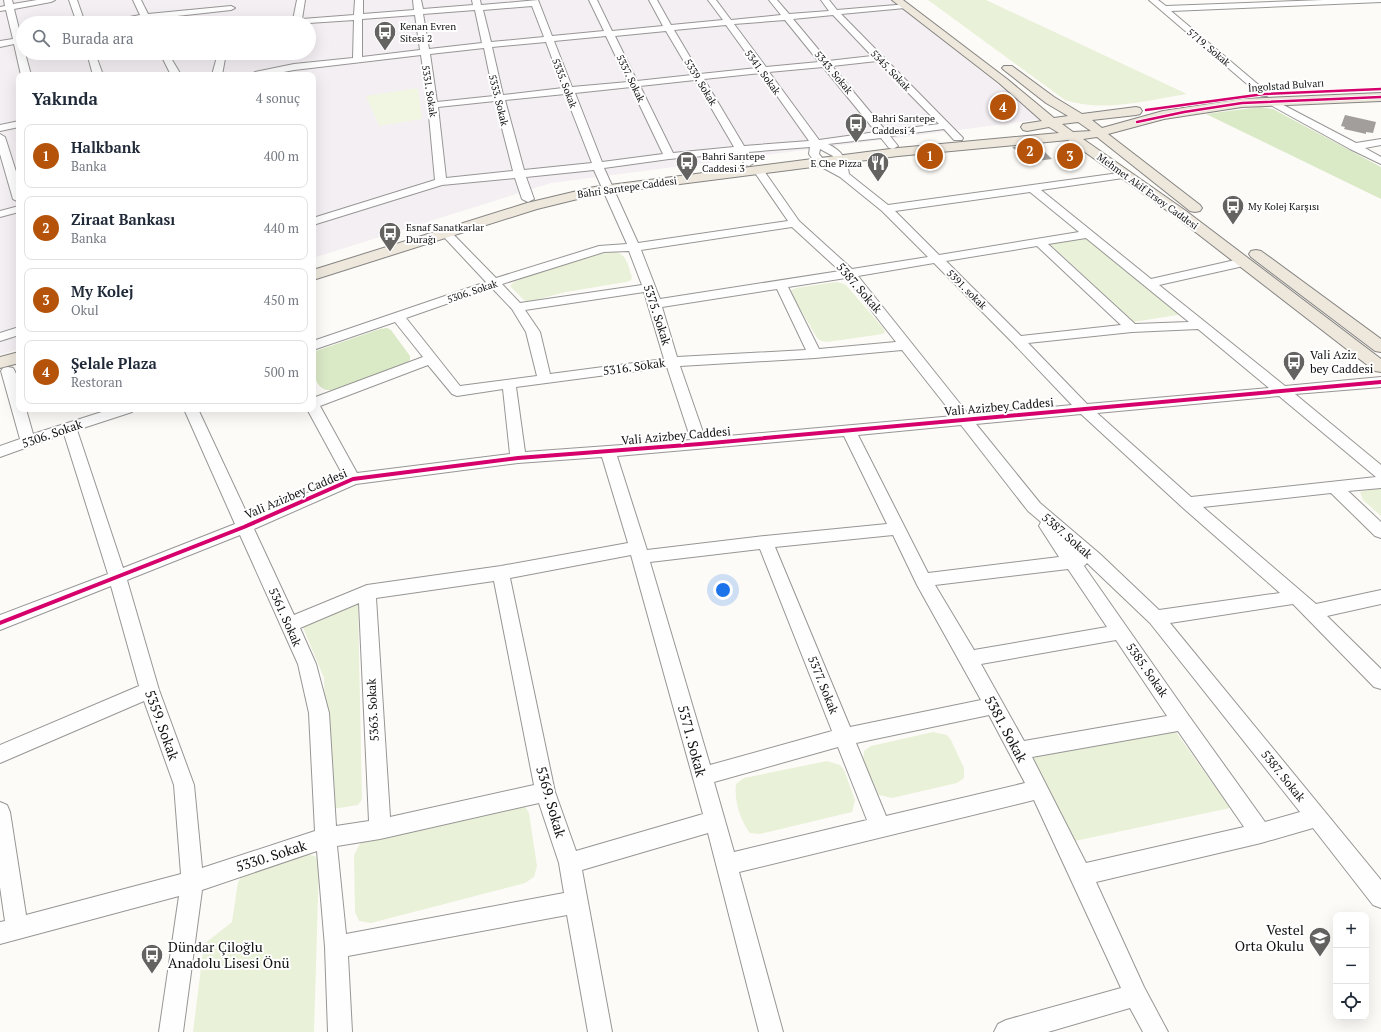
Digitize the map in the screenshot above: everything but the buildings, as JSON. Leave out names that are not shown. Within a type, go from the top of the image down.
[{"type":"main road","name":"Mehmet Akif Ersoy Caddesi","points":[[901,3],[1003,81],[1039,110],[1052,123],[1126,175],[1244,262],[1381,367]]},
{"type":"main road","name":"Mehmet Akif Ersoy Caddesi","points":[[1001,63],[1050,100],[1081,118],[1100,132],[1111,143],[1252,251],[1381,347]]},
{"type":"main road","name":"İngolstad Bulvarı","points":[[1052,123],[1146,110],[1381,88]]},
{"type":"main road","name":"İngolstad Bulvarı","points":[[1071,137],[1089,135],[1137,122],[1184,112],[1267,98],[1381,97]]},
{"type":"main road","points":[[1050,100],[1072,108],[1093,110],[1146,110]]},
{"type":"main road","points":[[1111,143],[1114,134],[1137,122]]},
{"type":"main road","name":"Bahri Sarıtepe Caddesi","points":[[839,156],[893,146],[1006,132],[1052,123]]},
{"type":"main road","name":"Bahri Sarıtepe Caddesi","points":[[316,265],[528,199],[586,184],[606,185],[753,167],[817,153],[839,156],[1006,140],[1056,136],[1071,137]]},
{"type":"main road","name":"Bahri Sarıtepe Caddesi","points":[[316,274],[446,232],[606,185]]},
{"type":"main road","points":[[7,369],[16,360]]},
{"type":"street","points":[[0,8],[9,3],[51,0]]},
{"type":"street","points":[[73,0],[79,16]]},
{"type":"street","points":[[137,0],[145,16]]},
{"type":"street","points":[[298,16],[301,0]]},
{"type":"street","points":[[357,59],[359,0]]},
{"type":"street","name":"5331. Sokak","points":[[418,0],[424,52],[433,106],[441,182]]},
{"type":"street","name":"5337. Sokak","points":[[593,0],[669,156]]},
{"type":"street","name":"5339. Sokak","points":[[653,0],[668,29],[753,167]]},
{"type":"street","name":"5341. Sokak","points":[[712,0],[817,153]]},
{"type":"street","name":"5343. Sokak","points":[[773,0],[893,146]]},
{"type":"street","name":"5345. Sokak","points":[[825,0],[835,13],[958,138]]},
{"type":"street","name":"5719. Sokak","points":[[1153,0],[1267,98],[1381,161]]},
{"type":"street","points":[[1164,9],[1381,0]]},
{"type":"street","points":[[316,20],[420,13],[477,4],[534,1]]},
{"type":"street","name":"5335. Sokak","points":[[534,1],[568,92],[606,185]]},
{"type":"street","points":[[9,3],[16,27]]},
{"type":"street","points":[[265,72],[294,63],[357,59],[486,45],[835,13],[901,3]]},
{"type":"street","name":"5333. Sokak","points":[[477,4],[498,98],[519,174],[528,199]]},
{"type":"street","points":[[175,16],[232,8]]},
{"type":"street","points":[[0,44],[16,41]]},
{"type":"street","points":[[433,106],[879,58]]},
{"type":"street","points":[[23,60],[25,72]]},
{"type":"street","points":[[93,60],[97,72]]},
{"type":"street","points":[[168,60],[174,72]]},
{"type":"street","points":[[218,72],[220,60]]},
{"type":"street","points":[[0,128],[16,125]]},
{"type":"street","points":[[817,153],[884,134],[946,126]]},
{"type":"street","points":[[0,137],[16,189]]},
{"type":"street","points":[[1354,147],[1381,142]]},
{"type":"street","points":[[316,221],[441,182],[598,166],[669,156],[742,150],[817,153],[839,156],[844,175]]},
{"type":"street","name":"5391. sokak","points":[[817,153],[886,209],[1018,340],[1085,410],[1188,503],[1313,612],[1381,680]]},
{"type":"street","name":"5387. Sokak","points":[[753,167],[796,224],[849,274],[1034,507],[1094,559],[1156,618],[1381,898]]},
{"type":"street","points":[[886,209],[1126,175]]},
{"type":"street","name":"5375. Sokak","points":[[606,185],[634,247],[655,304],[672,362],[700,444]]},
{"type":"street","points":[[1032,188],[1284,392],[1381,473]]},
{"type":"street","points":[[0,214],[16,210]]},
{"type":"street","name":"5306. Sokak","points":[[316,345],[494,283],[603,249],[634,247],[796,224]]},
{"type":"street","points":[[446,232],[517,307],[533,332],[545,380]]},
{"type":"street","points":[[655,304],[781,285],[1088,234]]},
{"type":"street","points":[[1039,242],[1132,328]]},
{"type":"street","points":[[1149,283],[1244,262]]},
{"type":"street","points":[[781,285],[815,354]]},
{"type":"street","points":[[517,307],[649,288]]},
{"type":"street","name":"5316. Sokak","points":[[398,317],[457,391],[672,362],[815,354],[906,345]]},
{"type":"street","points":[[1018,340],[1132,328],[1200,325]]},
{"type":"street","points":[[0,337],[16,332]]},
{"type":"street","points":[[316,403],[431,359]]},
{"type":"street","points":[[7,369],[16,400]]},
{"type":"street","name":"Vali Azizbey Caddesi","points":[[0,623],[244,527],[353,479],[518,458],[700,444],[1381,382]]},
{"type":"street","points":[[509,384],[518,458]]},
{"type":"street","points":[[316,410],[353,479]]},
{"type":"street","points":[[19,412],[28,442]]},
{"type":"street","name":"5306. Sokak","points":[[0,452],[69,427],[117,412]]},
{"type":"street","name":"5361. Sokak","points":[[192,412],[307,664],[319,713],[326,838],[336,947],[340,1032]]},
{"type":"street","name":"5359. Sokak","points":[[69,427],[117,576],[150,690],[184,785],[192,882],[171,1032]]},
{"type":"street","name":"5381. Sokak","points":[[848,430],[896,529],[923,580],[969,659],[1039,790],[1081,875],[1136,995],[1156,1032]]},
{"type":"street","name":"5371. Sokak","points":[[608,452],[640,552],[727,864],[771,1032]]},
{"type":"street","points":[[1188,503],[1381,482]]},
{"type":"street","points":[[1335,488],[1381,532]]},
{"type":"street","name":"5385. Sokak","points":[[1034,507],[1182,722],[1261,833]]},
{"type":"street","points":[[289,625],[367,592],[640,552],[765,542],[896,529]]},
{"type":"street","name":"5377. Sokak","points":[[765,542],[881,828]]},
{"type":"street","points":[[923,580],[1094,559]]},
{"type":"street","name":"5369. Sokak","points":[[501,573],[545,792],[570,863],[600,1032]]},
{"type":"street","name":"5363. Sokak","points":[[367,592],[380,829]]},
{"type":"street","points":[[1313,612],[1381,596]]},
{"type":"street","points":[[1156,618],[1296,597]]},
{"type":"street","points":[[969,659],[1120,632]]},
{"type":"street","points":[[0,754],[150,690]]},
{"type":"street","points":[[702,776],[844,737],[994,706]]},
{"type":"street","points":[[1018,751],[1182,722]]},
{"type":"street","points":[[727,864],[1039,790]]},
{"type":"street","name":"5330. Sokak","points":[[9,931],[192,882],[326,838],[380,829],[545,792]]},
{"type":"street","points":[[0,812],[9,931]]},
{"type":"street","points":[[1081,875],[1261,833],[1317,817]]},
{"type":"street","points":[[570,863],[715,821]]},
{"type":"street","points":[[336,947],[576,902]]},
{"type":"street","points":[[1006,1032],[1136,995]]},
{"type":"shaded area","points":[[0,0],[891,0],[1042,119],[551,183],[316,257],[316,72],[16,72],[16,350],[0,355]]},
{"type":"green space","points":[[928,0],[986,0],[1187,94],[1142,102],[1110,105],[1080,104],[1065,100]]},
{"type":"green space","points":[[418,88],[422,119],[379,126],[366,96]]},
{"type":"green space","points":[[1260,107],[1273,109],[1381,167],[1381,199],[1206,114]]},
{"type":"green space","points":[[1085,235],[1183,314],[1134,322],[1049,243]]},
{"type":"green space","points":[[614,252],[624,257],[632,277],[631,280],[566,292],[528,302],[510,286],[514,282],[563,264]]},
{"type":"green space","points":[[836,282],[846,285],[884,329],[885,332],[883,334],[827,342],[821,341],[817,338],[790,291],[796,288]]},
{"type":"green space","points":[[387,328],[391,330],[410,356],[410,360],[405,364],[334,390],[327,390],[321,387],[316,380],[316,351],[380,329]]},
{"type":"green space","points":[[1381,486],[1381,516],[1363,500],[1360,492]]},
{"type":"green space","points":[[355,602],[358,605],[362,799],[358,805],[332,809],[328,803],[324,678],[302,625]]},
{"type":"green space","points":[[933,732],[947,735],[951,740],[964,768],[964,778],[957,783],[892,798],[879,795],[863,760],[864,751],[871,746]]},
{"type":"green space","points":[[1176,732],[1230,808],[1070,842],[1024,757]]},
{"type":"green space","points":[[827,761],[840,765],[844,770],[855,800],[852,812],[760,834],[750,833],[746,828],[738,810],[736,784],[744,778]]},
{"type":"green space","points":[[513,804],[524,805],[529,813],[537,866],[534,877],[525,883],[371,923],[359,921],[355,912],[354,855],[361,842]]},
{"type":"green space","points":[[305,854],[315,856],[319,864],[314,1032],[193,1032],[204,944],[232,922],[238,882],[247,868]]},
{"type":"cycle path","points":[[1146,110],[1264,94],[1381,89]]},
{"type":"cycle path","points":[[1137,122],[1184,112],[1242,103],[1381,97]]},
{"type":"cycle path","points":[[0,623],[244,527],[353,479],[518,458],[700,444],[1381,382]]},
{"type":"place","name":"Kenan Evren Sitesi 2","points":[[385,52]]},
{"type":"place","name":"Şelale Plaza","points":[[1003,107]]},
{"type":"place","name":"Bahri Sarıtepe Caddesi 4","points":[[856,144]]},
{"type":"place","name":"Ziraat Bankası","points":[[1030,151]]},
{"type":"place","name":"Halkbank","points":[[930,156]]},
{"type":"place","name":"My Kolej","points":[[1070,156]]},
{"type":"place","name":"Bahri Sarıtepe Caddesi 3","points":[[687,182]]},
{"type":"place","name":"E Che Pizza","points":[[878,182]]},
{"type":"place","name":"My Kolej Karşısı","points":[[1233,226]]},
{"type":"place","name":"Esnaf Sanatkarlar Durağı","points":[[390,252]]},
{"type":"place","name":"Vali Aziz bey Caddesi","points":[[1294,382]]},
{"type":"place","name":"Vestel Orta Okulu","points":[[1320,958]]},
{"type":"place","name":"Dündar Çiloğlu Anadolu Lisesi Önü","points":[[152,974]]}]
